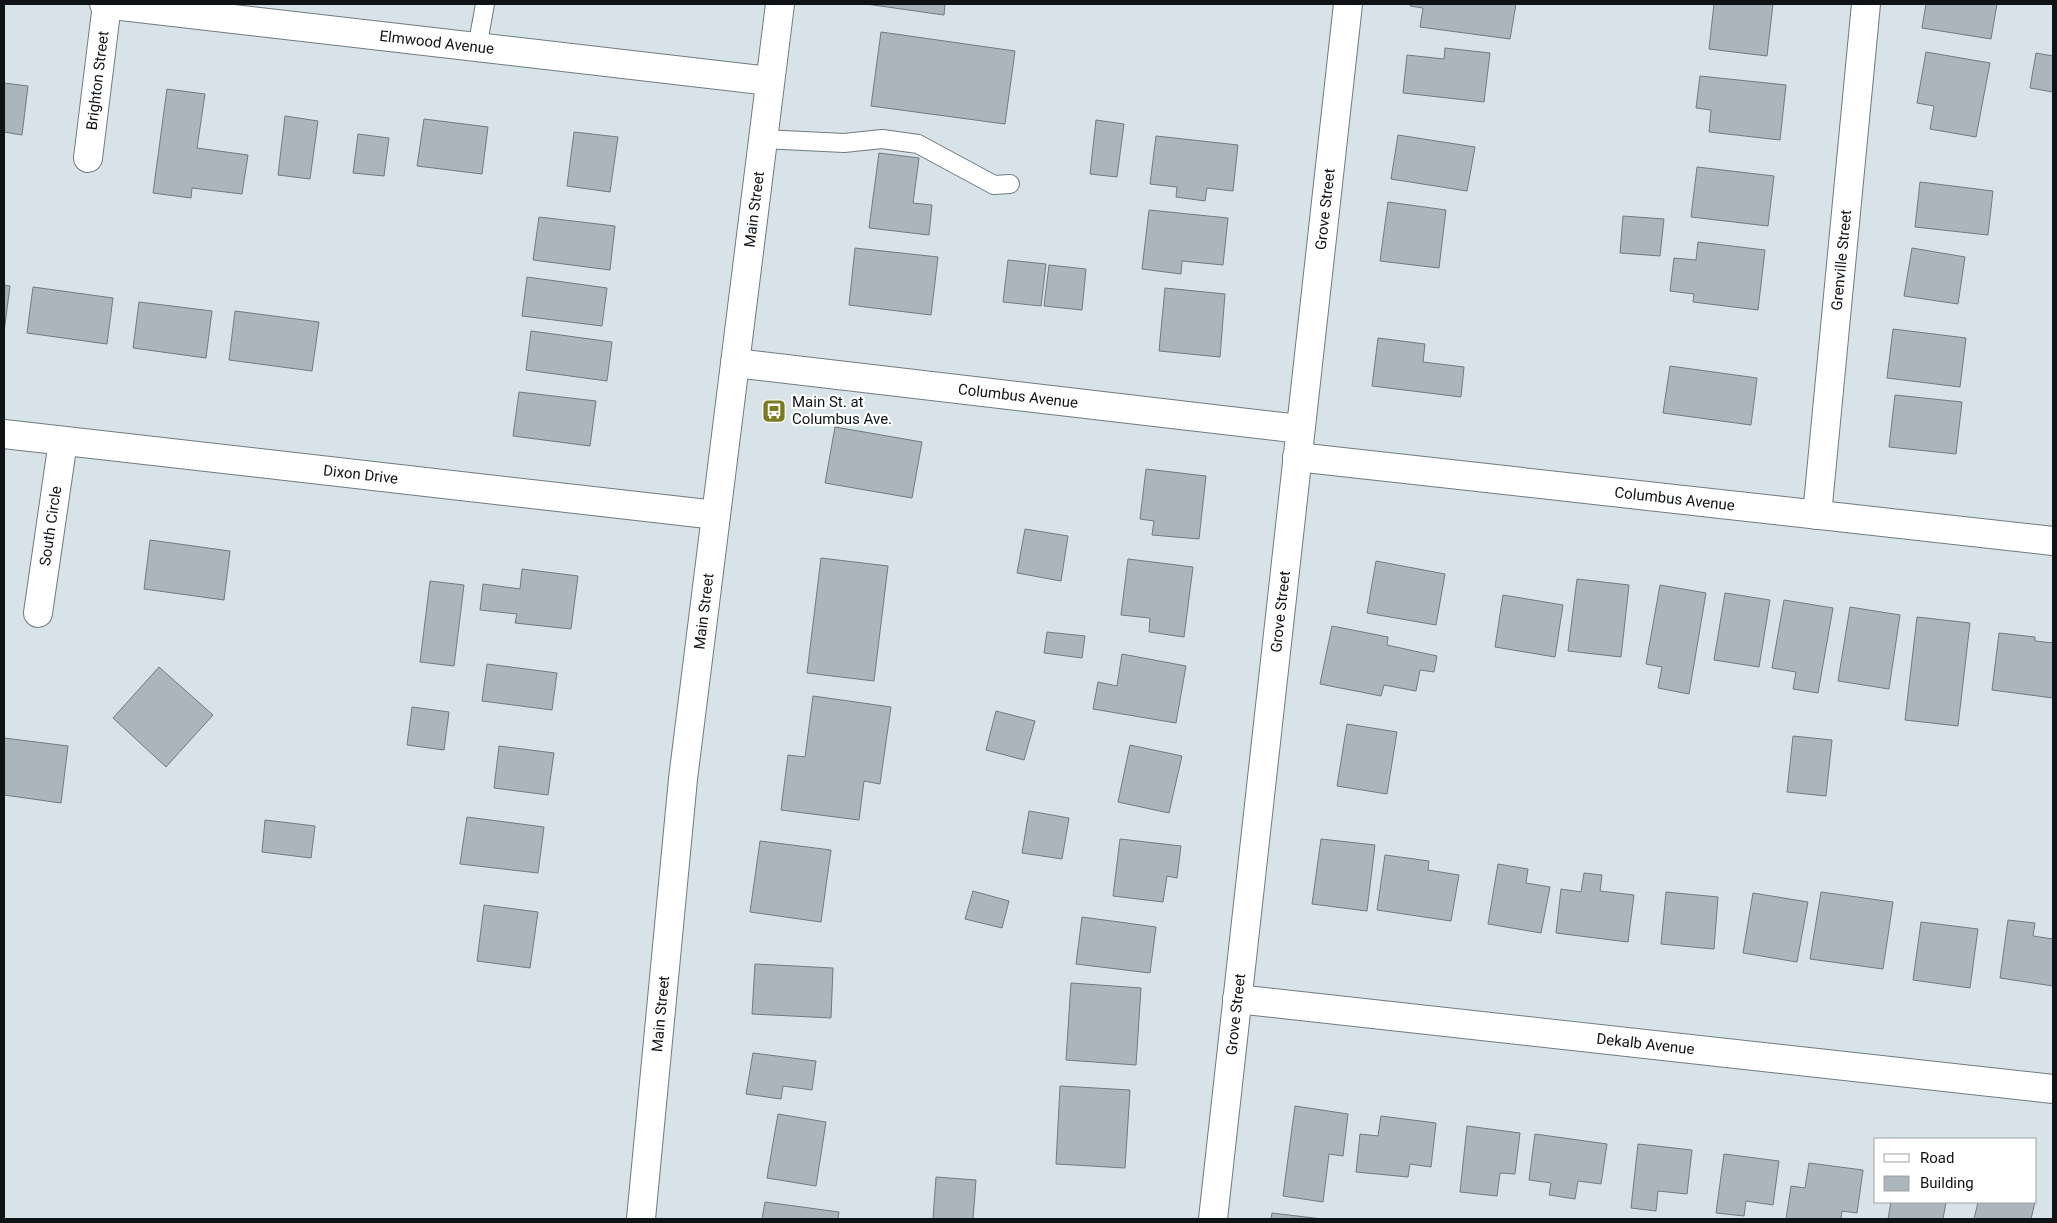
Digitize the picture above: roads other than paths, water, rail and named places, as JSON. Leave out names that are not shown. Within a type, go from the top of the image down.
[{"type":"street","name":"Elmwood Avenue","points":[[106,4],[770,81]]},
{"type":"street","name":"Brighton Street","points":[[88,158],[106,4]]},
{"type":"street","name":"Main Street","points":[[641,1219],[682,788],[780,4]]},
{"type":"street","name":"Grove Street","points":[[1212,1219],[1348,4]]},
{"type":"street","name":"Grenville Street","points":[[1818,515],[1866,4]]},
{"type":"street","name":"Columbus Avenue","points":[[735,363],[1300,429]]},
{"type":"street","name":"Dixon Drive","points":[[4,434],[716,515]]},
{"type":"street","name":"South Circle","points":[[38,613],[63,441]]},
{"type":"street","name":"Columbus Avenue","points":[[1297,457],[2053,541]]},
{"type":"street","name":"Dekalb Avenue","points":[[1237,998],[2053,1088]]},
{"type":"lane","points":[[477,48],[485,4]]},
{"type":"lane","points":[[763,139],[844,143],[882,139],[918,144],[994,185],[1010,184]]},
{"type":"place","name":"Main St. at Columbus Ave.","points":[[774,411]]}]
